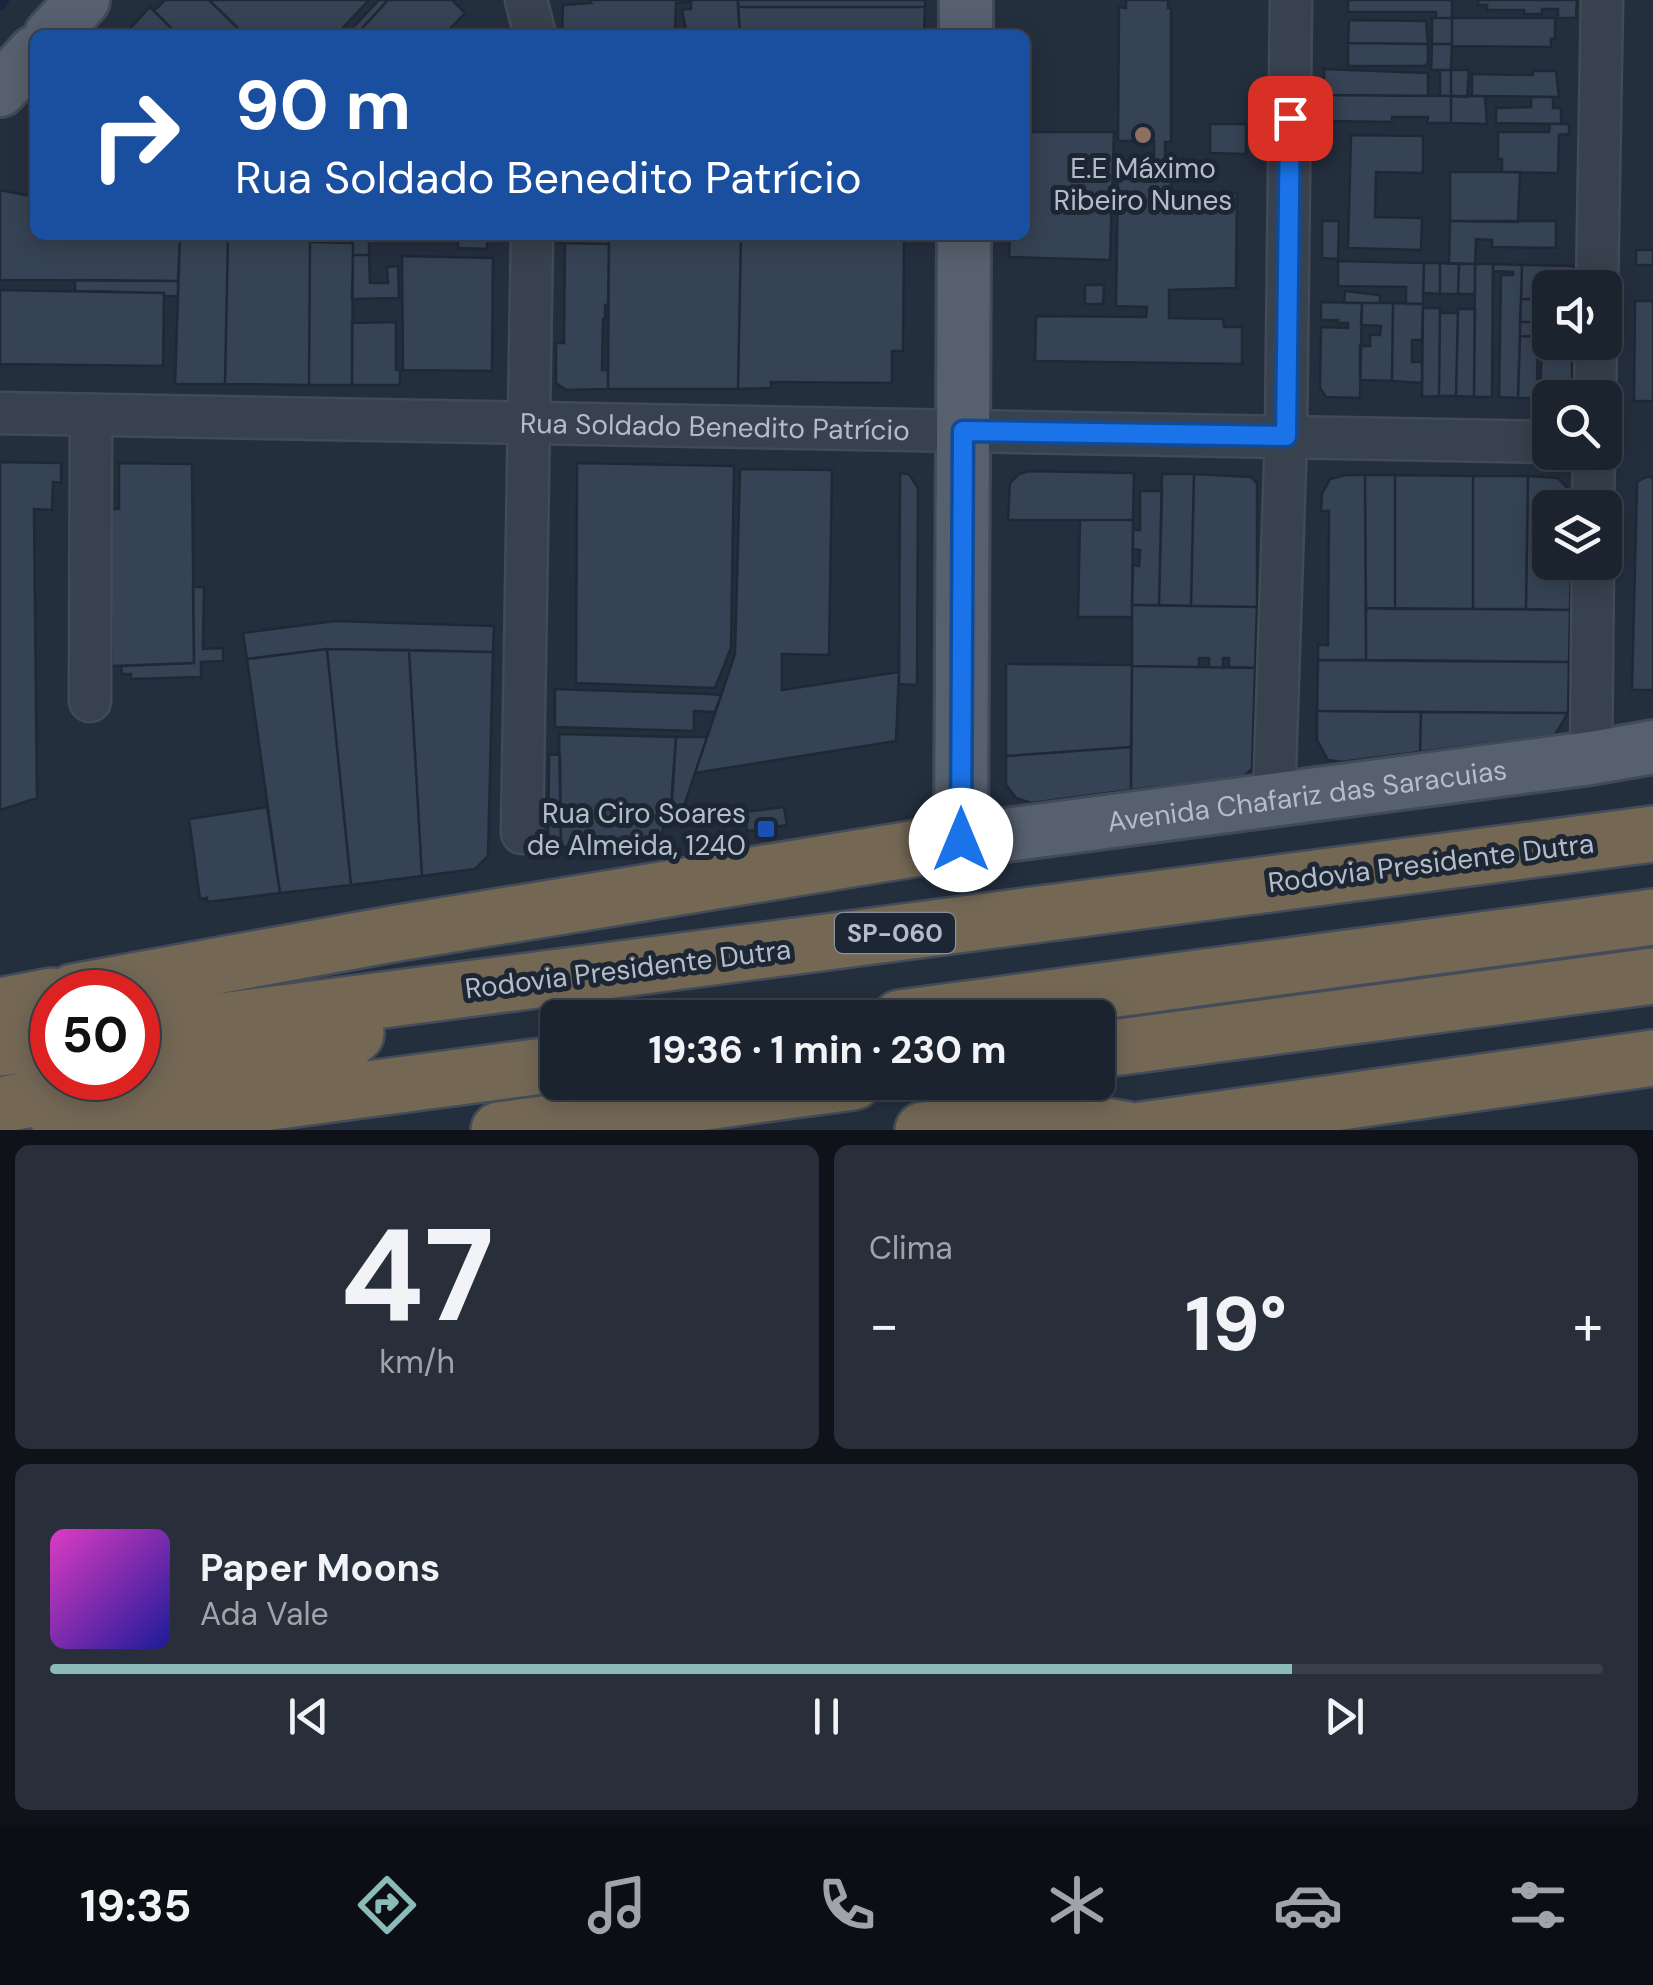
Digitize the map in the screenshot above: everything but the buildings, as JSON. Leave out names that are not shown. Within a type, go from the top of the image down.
[{"type":"highway","name":"Rodovia Presidente Dutra","points":[[160,1029],[1653,834]]},
{"type":"highway","points":[[160,976],[961,840]]},
{"type":"highway","points":[[1034,1000],[1653,917]]},
{"type":"highway","points":[[1115,1048],[1653,976]]},
{"type":"highway","points":[[0,1105],[348,1041],[396,999]]},
{"type":"highway","points":[[0,1006],[30,1000]]},
{"type":"highway","points":[[0,1048],[30,1045]]},
{"type":"highway","points":[[1142,1130],[1653,1058]]},
{"type":"highway","points":[[60,1130],[540,1066]]},
{"type":"highway","points":[[499,1130],[720,1100]]},
{"type":"highway","points":[[923,1130],[1054,1117],[1129,1130]]},
{"type":"main road","points":[[55,30],[83,0]]},
{"type":"main road","points":[[966,0],[966,30]]},
{"type":"main road","points":[[0,90],[30,57]]},
{"type":"main road","points":[[961,840],[964,240]]},
{"type":"main road","name":"Avenida Chafariz das Saracuias","points":[[961,840],[1653,747]]},
{"type":"street","points":[[526,0],[534,30]]},
{"type":"street","points":[[1274,800],[1286,436],[1291,0]]},
{"type":"street","points":[[1596,270],[1602,0]]},
{"type":"street","points":[[522,834],[532,240]]},
{"type":"street","name":"Rua Soldado Benedito Patrício","points":[[0,413],[1532,442]]},
{"type":"street","points":[[90,701],[91,415]]},
{"type":"street","points":[[1591,758],[1592,580]]},
{"type":"waterway","points":[[0,6],[5,0]]},
{"type":"place","name":"E.E Máximo Ribeiro Nunes","points":[[1143,135]]},
{"type":"place","name":"Rua Ciro Soares de Almeida, 1240","points":[[766,829]]},
{"type":"route","points":[[961,840],[963,431],[1286,436],[1290,118]]}]
